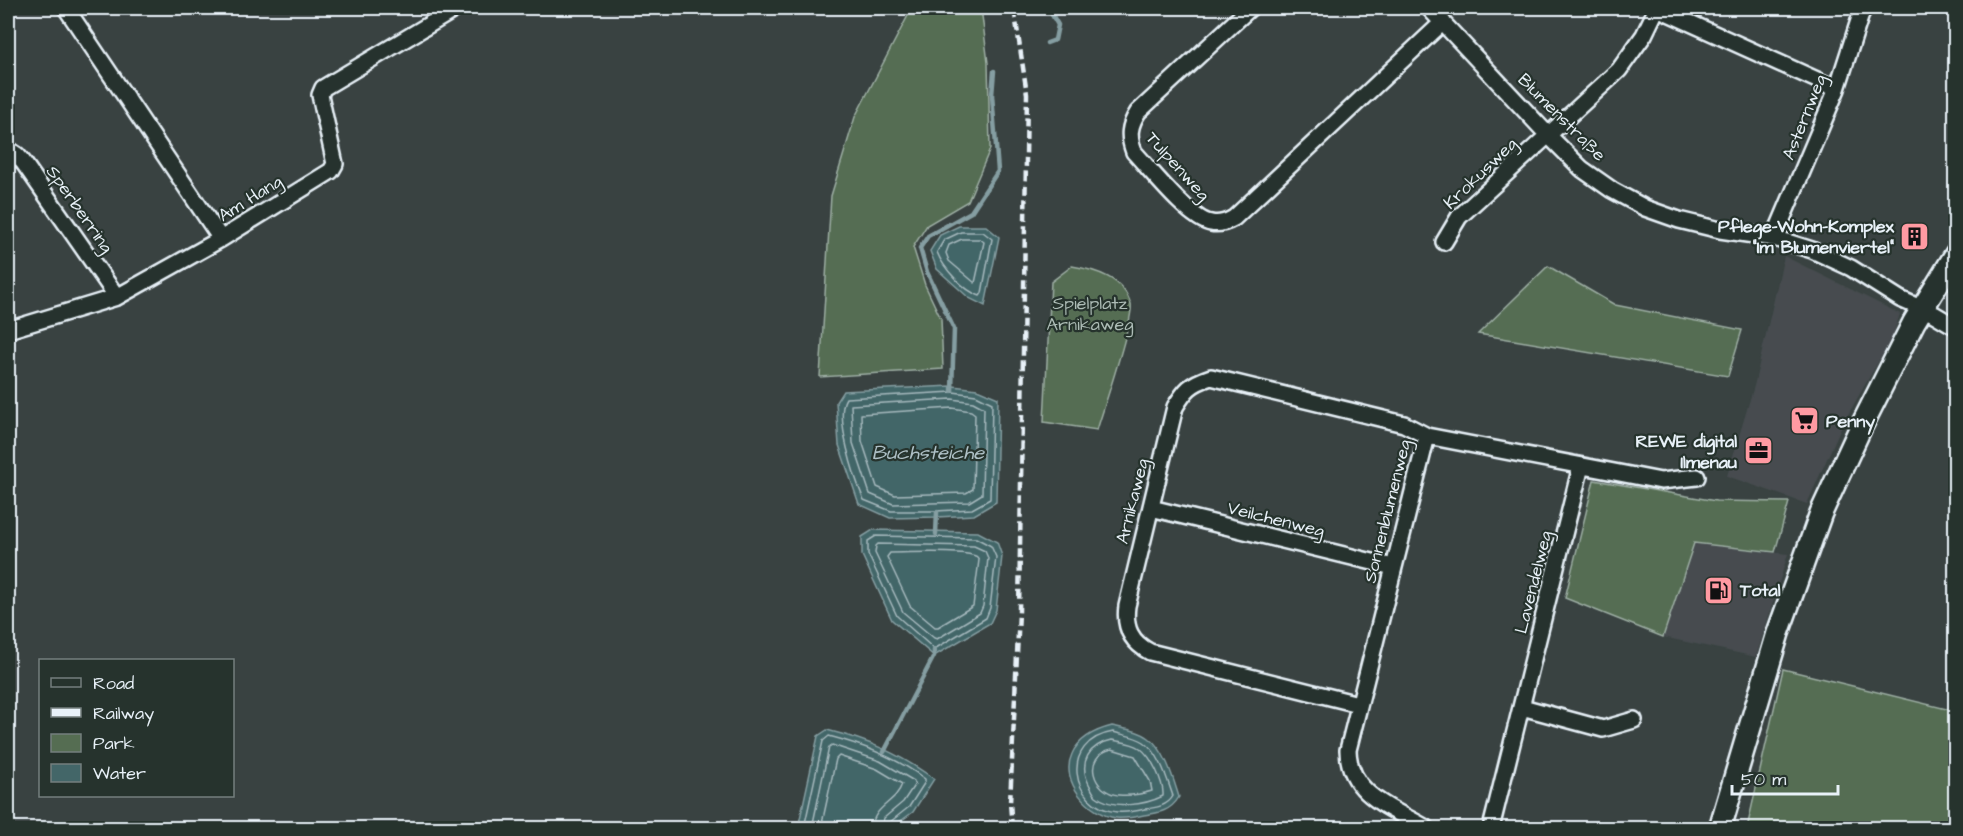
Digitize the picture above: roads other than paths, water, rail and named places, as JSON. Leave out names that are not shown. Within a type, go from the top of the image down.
[{"type":"main road","points":[[1720,828],[1782,623],[1821,513],[1860,429],[1922,309],[1956,255]]},
{"type":"street","name":"Am Hang","points":[[66,8],[221,239],[331,171],[335,164],[320,95],[323,88],[457,8]]},
{"type":"street","name":"Tulpenweg","points":[[1248,8],[1138,112],[1129,131],[1134,152],[1193,215],[1211,223],[1224,223],[1234,218],[1443,22]]},
{"type":"street","name":"Blumenstraße","points":[[1430,8],[1548,135],[1582,169],[1612,190],[1645,208],[1699,225],[1774,238],[1812,250],[1851,268],[1900,299],[1956,327]]},
{"type":"street","points":[[1657,8],[1837,89]]},
{"type":"street","name":"Krokusweg","points":[[1444,242],[1459,217],[1619,70],[1644,35],[1657,8]]},
{"type":"street","name":"Asternweg","points":[[1774,238],[1837,89],[1863,8]]},
{"type":"street","name":"Sperberring","points":[[8,149],[23,162],[117,297]]},
{"type":"street","points":[[8,330],[117,297],[221,239]]},
{"type":"street","name":"Arnikaweg","points":[[1358,704],[1150,652],[1138,646],[1131,635],[1125,619],[1176,407],[1186,389],[1198,381],[1211,377],[1404,424],[1426,436]]},
{"type":"street","name":"Sonnenblumenweg","points":[[1426,828],[1405,823],[1361,788],[1350,769],[1348,750],[1426,436],[1661,481],[1697,477]]},
{"type":"street","name":"Lavendelweg","points":[[1491,828],[1581,466]]},
{"type":"street","name":"Veilchenweg","points":[[1151,508],[1392,567]]},
{"type":"street","points":[[1522,708],[1603,729],[1634,720]]},
{"type":"water","points":[[959,226],[986,226],[999,237],[985,306],[969,298],[937,269],[930,251],[940,235]]},
{"type":"water","name":"Buchsteiche","points":[[953,386],[977,389],[998,398],[996,502],[974,515],[890,518],[859,504],[839,445],[836,402],[843,391]]},
{"type":"water","points":[[873,530],[978,532],[997,542],[1002,556],[996,610],[990,623],[934,656],[892,620],[862,555],[862,537]]},
{"type":"water","points":[[1112,726],[1136,731],[1155,743],[1168,765],[1179,797],[1176,802],[1155,813],[1116,818],[1096,811],[1079,795],[1070,775],[1069,765],[1072,754],[1079,743],[1089,736]]},
{"type":"water","points":[[827,730],[883,749],[934,779],[913,812],[891,828],[798,828],[818,736]]},
{"type":"waterway","points":[[1047,43],[1055,40],[1058,25],[1051,13],[1051,8]]},
{"type":"waterway","points":[[952,391],[954,329],[927,272],[920,248],[928,236],[971,212],[998,171],[992,95],[994,71]]},
{"type":"waterway","points":[[936,534],[937,512]]},
{"type":"waterway","points":[[884,752],[934,656],[934,650]]},
{"type":"railway","points":[[1012,828],[1010,803],[1019,612],[1027,94],[1014,8]]},
{"type":"place","name":"Pflege-Wohn-Komplex \"Im Blumenviertel\"","points":[[1915,236]]},
{"type":"place","name":"Penny","points":[[1805,421]]},
{"type":"place","name":"REWE digital Ilmenau","points":[[1758,451]]},
{"type":"place","name":"Total","points":[[1719,590]]},
{"type":"park label","name":"Spielplatz Arnikaweg","points":[[1090,313]]}]
